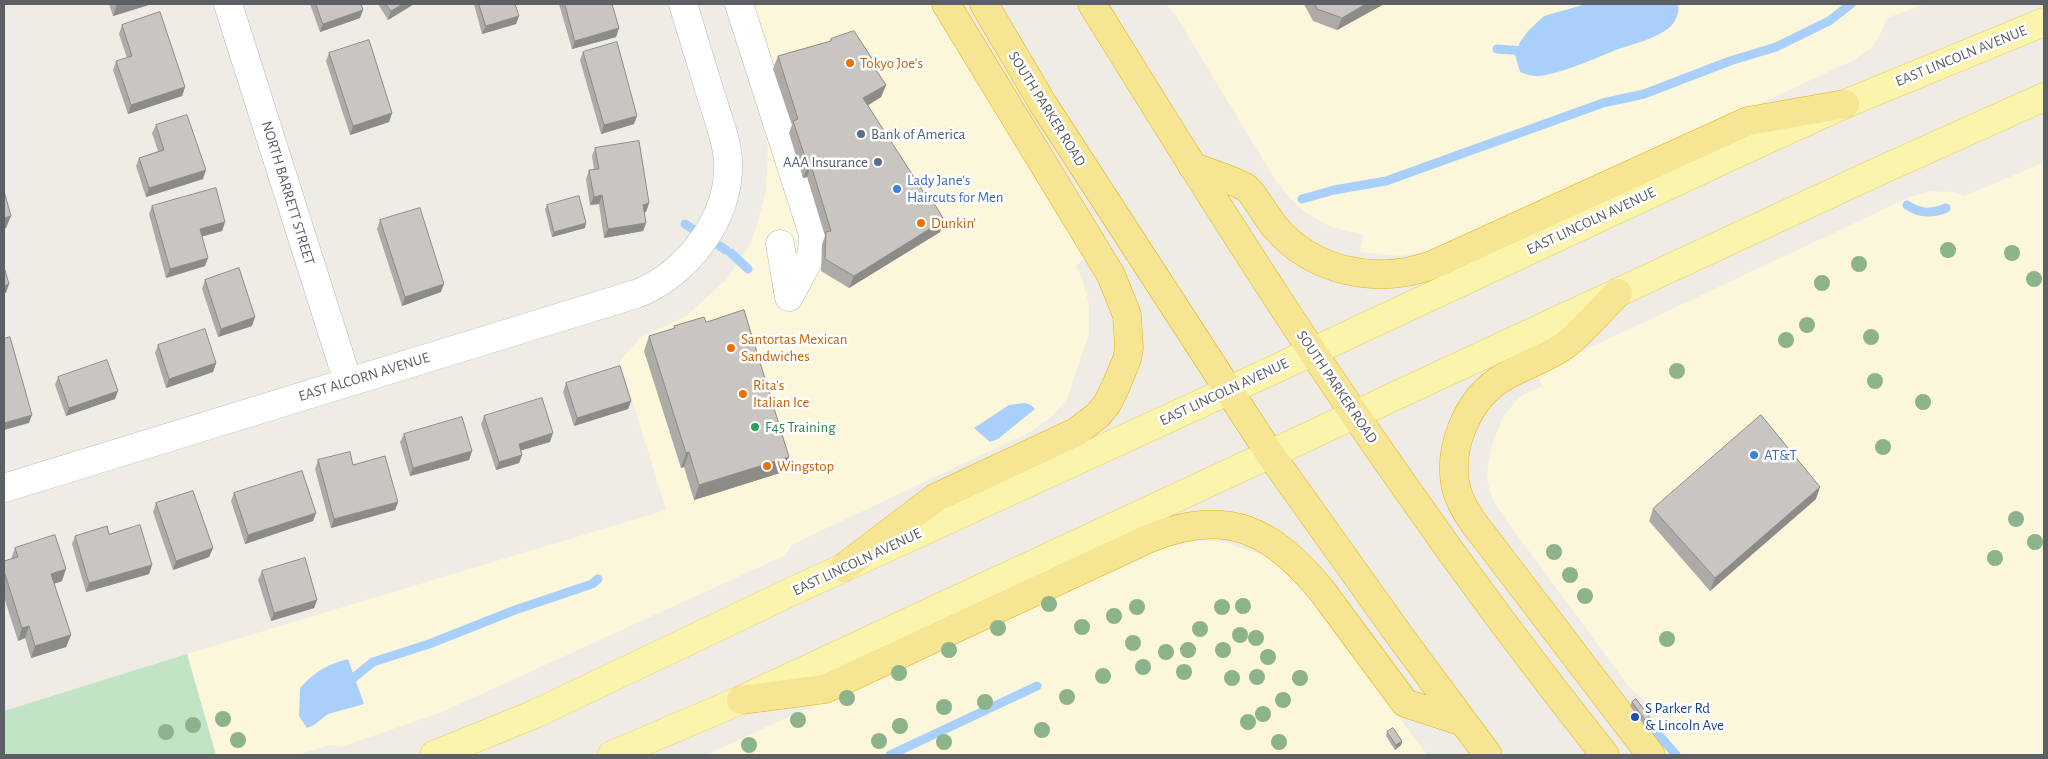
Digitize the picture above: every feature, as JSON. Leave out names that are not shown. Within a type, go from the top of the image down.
[{"type":"highway","points":[[843,568],[934,498],[1043,448],[1089,423],[1107,404],[1116,388],[1130,348],[1128,314],[1111,275],[946,4]]},
{"type":"highway","name":"SOUTH PARKER ROAD","points":[[984,4],[1043,104],[1270,454],[1488,755]]},
{"type":"highway","name":"SOUTH PARKER ROAD","points":[[1092,4],[1192,166],[1312,351],[1409,493],[1605,755]]},
{"type":"highway","points":[[1192,166],[1246,188],[1282,236],[1317,260],[1333,267],[1360,273],[1400,273],[1438,263],[1748,121],[1845,104]]},
{"type":"highway","points":[[1618,293],[1563,347],[1510,372],[1484,392],[1473,406],[1459,436],[1454,473],[1457,493],[1472,522],[1651,755]]},
{"type":"highway","points":[[741,700],[825,689],[1150,538],[1174,529],[1210,524],[1234,526],[1252,532],[1264,537],[1282,549],[1308,573],[1405,703],[1463,722]]},
{"type":"main road","name":"EAST LINCOLN AVENUE","points":[[434,755],[535,714],[843,568],[1845,104],[2044,22]]},
{"type":"main road","points":[[612,755],[741,700],[1933,146],[2044,97]]},
{"type":"street","name":"NORTH BARRETT STREET","points":[[228,4],[348,382]]},
{"type":"street","name":"EAST ALCORN AVENUE","points":[[4,488],[652,288],[664,281],[684,264],[705,236],[723,196],[728,172],[724,138],[683,4]]},
{"type":"street","points":[[739,4],[813,234],[812,254],[789,297],[780,244]]},
{"type":"shaded area","points":[[729,4],[933,4],[1088,255],[1076,266],[1082,278],[1089,304],[1089,333],[1067,399],[1052,416],[1030,432],[791,545],[786,555],[442,712],[344,746],[330,745],[297,755],[216,755],[187,654],[666,510],[620,360],[640,338],[686,316],[726,280],[750,245],[758,221],[766,190],[768,148],[759,104]]},
{"type":"shaded area","points":[[1166,4],[1925,4],[1887,18],[1878,39],[1871,48],[1852,61],[1461,242],[1439,250],[1402,256],[1360,252],[1364,235],[1331,227],[1303,211],[1291,199],[1276,181],[1176,16]]},
{"type":"shaded area","points":[[2044,160],[2044,755],[1660,755],[1640,729],[1661,714],[1630,688],[1506,520],[1492,498],[1487,480],[1488,465],[1492,445],[1503,417],[1524,394],[1542,386],[1536,373],[1910,197],[1931,191],[1952,192],[1964,196],[2043,163]]},
{"type":"shaded area","points":[[1204,540],[1229,544],[1261,554],[1272,560],[1290,575],[1303,588],[1427,755],[706,755],[1134,557],[1175,544]]},
{"type":"green space","points":[[187,654],[216,755],[4,755],[4,711]]},
{"type":"water","points":[[1586,4],[1678,4],[1678,10],[1674,23],[1663,32],[1651,38],[1555,73],[1536,76],[1520,72],[1515,55],[1520,42],[1528,31],[1544,16]]},
{"type":"water","points":[[1025,403],[1035,409],[998,439],[990,442],[974,428],[1009,405]]},
{"type":"water","points":[[348,659],[364,704],[328,714],[307,728],[299,716],[300,688],[322,669]]},
{"type":"building","points":[[316,4],[361,4],[363,10],[323,24]]},
{"type":"building","points":[[386,4],[403,4],[391,11]]},
{"type":"building","points":[[479,4],[515,4],[519,16],[486,26]]},
{"type":"building","points":[[565,4],[612,4],[619,28],[575,41]]},
{"type":"building","points":[[1315,4],[1366,4],[1342,18],[1317,9]]},
{"type":"building","points":[[160,12],[185,87],[131,105],[116,61],[132,56],[122,25]]},
{"type":"building","points":[[854,31],[875,63],[872,64],[886,85],[863,98],[928,199],[931,198],[944,220],[854,276],[825,259],[826,232],[831,231],[811,165],[808,166],[793,121],[798,119],[778,56],[831,41],[831,39]]},
{"type":"building","points":[[369,40],[392,113],[353,126],[329,53]]},
{"type":"building","points":[[617,42],[637,116],[604,125],[583,52]]},
{"type":"building","points":[[187,115],[206,170],[149,188],[139,158],[164,150],[156,125]]},
{"type":"building","points":[[639,141],[649,203],[643,205],[646,223],[608,229],[602,195],[594,197],[589,170],[599,169],[595,148]]},
{"type":"building","points":[[216,188],[225,222],[200,229],[208,258],[170,269],[152,206]]},
{"type":"building","points":[[4,191],[11,216],[4,218]]},
{"type":"building","points":[[579,196],[586,223],[554,232],[547,205]]},
{"type":"building","points":[[420,208],[444,284],[405,297],[380,220]]},
{"type":"building","points":[[4,267],[9,284],[4,286]]},
{"type":"building","points":[[239,268],[255,317],[221,329],[205,280]]},
{"type":"building","points":[[744,310],[789,457],[699,485],[689,452],[686,453],[649,336],[704,317],[706,322]]},
{"type":"building","points":[[205,329],[216,363],[169,379],[158,345]]},
{"type":"building","points":[[10,337],[32,415],[4,423],[4,339]]},
{"type":"building","points":[[107,360],[118,391],[69,408],[58,377]]},
{"type":"building","points":[[620,366],[631,401],[577,418],[566,383]]},
{"type":"building","points":[[542,398],[553,433],[519,444],[522,455],[499,462],[484,416]]},
{"type":"building","points":[[1761,415],[1820,487],[1715,578],[1653,509]]},
{"type":"building","points":[[462,417],[472,451],[413,468],[404,434]]},
{"type":"building","points":[[350,452],[353,465],[385,456],[398,502],[334,519],[318,460]]},
{"type":"building","points":[[302,471],[316,513],[248,535],[234,493]]},
{"type":"building","points":[[193,491],[213,548],[176,561],[156,503]]},
{"type":"building","points":[[140,525],[152,565],[89,583],[75,536],[107,526],[109,534]]},
{"type":"building","points":[[55,535],[66,569],[51,574],[71,635],[35,646],[29,626],[22,628],[4,571],[4,561],[18,557],[15,548]]},
{"type":"building","points":[[305,558],[317,600],[274,613],[262,571]]},
{"type":"building","points":[[1636,699],[1650,717],[1645,720],[1632,702]]},
{"type":"building","points":[[1393,728],[1402,741],[1396,745],[1387,732]]},
{"type":"waterway","points":[[1302,199],[1334,190],[1386,181],[1603,103],[1644,94],[1730,61],[1776,47],[1829,21],[1851,4]]},
{"type":"waterway","points":[[1497,49],[1526,51]]},
{"type":"waterway","points":[[1907,205],[1926,212],[1946,208]]},
{"type":"waterway","points":[[685,224],[726,250]]},
{"type":"waterway","points":[[731,253],[748,269]]},
{"type":"waterway","points":[[347,683],[373,662],[429,644],[515,610],[592,584],[598,579]]},
{"type":"waterway","points":[[890,755],[1037,686]]},
{"type":"waterway","points":[[1651,732],[1658,734],[1676,755]]},
{"type":"place","name":"Tokyo Joe’s","points":[[850,63]]},
{"type":"place","name":"Bank of America","points":[[861,134]]},
{"type":"place","name":"AAA Insurance","points":[[878,162]]},
{"type":"place","name":"Lady Jane's Haircuts for Men","points":[[897,189]]},
{"type":"place","name":"Dunkin'","points":[[921,223]]},
{"type":"place","name":"Santortas Mexican Sandwiches","points":[[731,348]]},
{"type":"place","name":"Rita's Italian Ice","points":[[743,394]]},
{"type":"place","name":"F45 Training","points":[[755,427]]},
{"type":"place","name":"AT&T","points":[[1754,455]]},
{"type":"place","name":"Wingstop","points":[[767,466]]},
{"type":"place","name":"S Parker Rd & Lincoln Ave","points":[[1635,717]]}]
